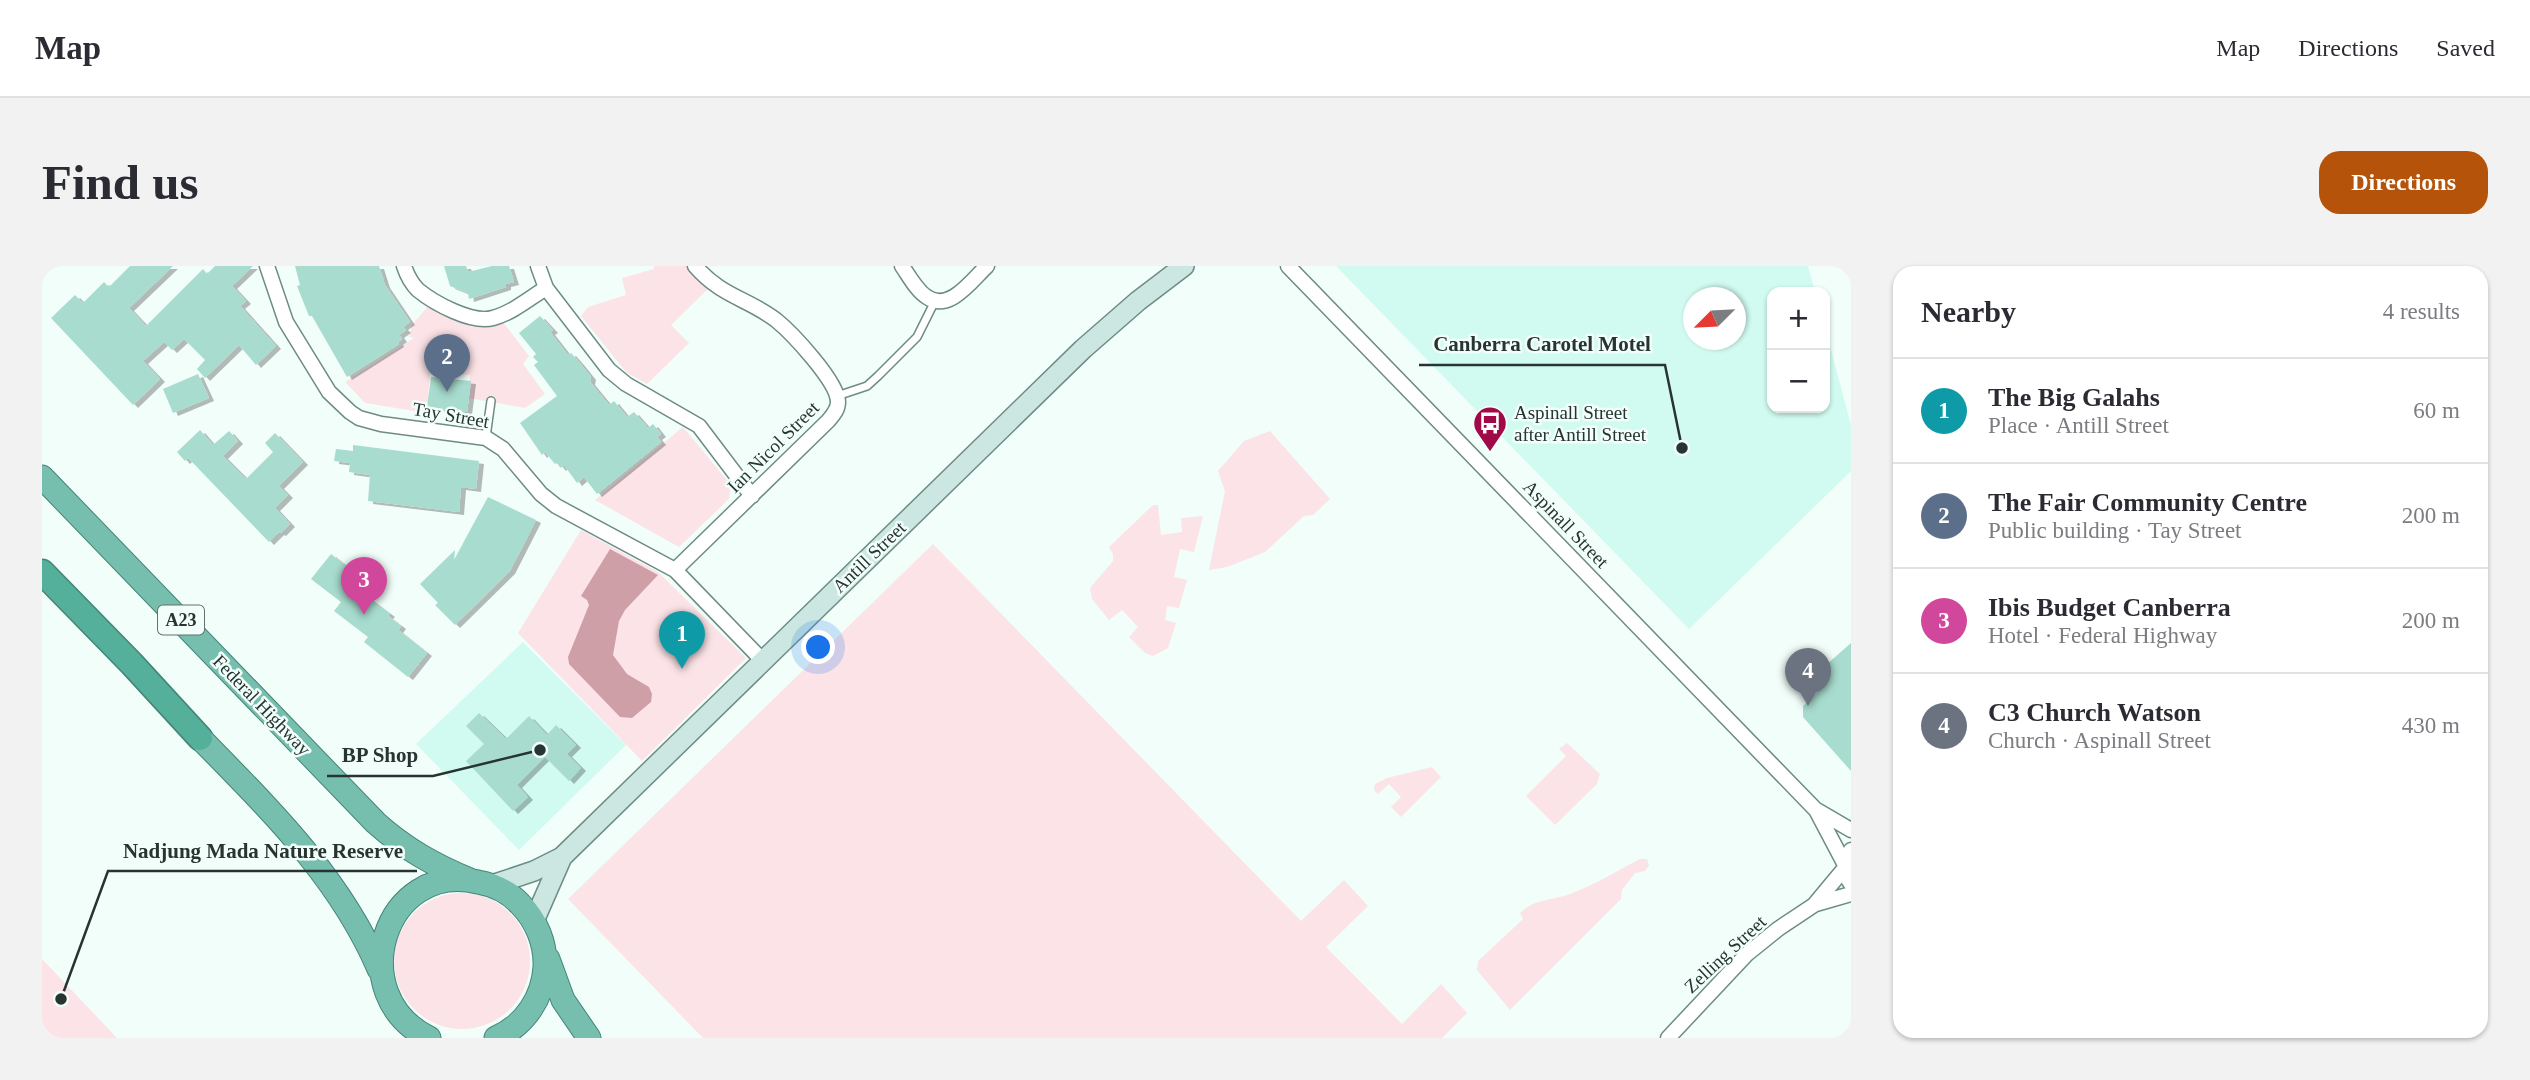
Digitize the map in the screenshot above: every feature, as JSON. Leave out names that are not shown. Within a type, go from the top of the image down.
[{"type":"highway","name":"Federal Highway","points":[[42,477],[376,823],[414,854],[481,882]]},
{"type":"highway","points":[[42,572],[277,818],[324,873],[357,923],[381,971]]},
{"type":"highway","points":[[429,1038],[415,1030],[396,1011],[383,986],[383,941],[392,920],[414,895],[433,885],[455,880],[481,882]]},
{"type":"highway","name":"A23","points":[[481,882],[517,900],[534,921],[563,1000],[589,1038]]},
{"type":"highway","name":"A23","points":[[496,1038],[522,1020],[536,1001],[544,976],[544,946]]},
{"type":"main road","name":"Antill Street","points":[[481,882],[534,871],[562,857],[1083,349],[1138,301],[1185,266]]},
{"type":"main road","name":"Antill Street","points":[[534,921],[562,857]]},
{"type":"street","name":"Tay Street","points":[[267,266],[286,322],[329,392],[350,412],[359,418],[382,424],[486,438],[503,449],[541,494],[556,506],[675,570],[763,661]]},
{"type":"street","points":[[404,266],[418,290],[458,313],[475,319],[500,316],[546,288]]},
{"type":"street","points":[[538,266],[546,288],[609,370],[626,384],[699,426],[752,496]]},
{"type":"street","name":"Ian Nicol Street","points":[[675,570],[837,410],[837,397],[828,380],[784,327],[764,312],[718,289],[695,266]]},
{"type":"street","points":[[902,266],[925,297],[935,301],[953,298],[987,266]]},
{"type":"street","name":"Aspinall Street","points":[[1287,266],[1815,809],[1847,861],[1851,884]]},
{"type":"street","name":"Aspinall Street","points":[[1815,809],[1851,830]]},
{"type":"street","name":"Zelling Street","points":[[1814,905],[1847,861]]},
{"type":"street","name":"Zelling Street","points":[[1668,1038],[1747,954],[1778,929],[1814,905],[1851,894]]},
{"type":"lane","points":[[837,397],[866,386],[878,376],[917,337],[935,301]]},
{"type":"lane","points":[[486,438],[491,401]]},
{"type":"shaded area","points":[[654,266],[690,266],[708,289],[671,325],[689,343],[647,384],[626,372],[581,316],[588,307],[626,295],[622,278],[654,269]]},
{"type":"shaded area","points":[[1336,266],[1808,266],[1814,287],[1767,287],[1767,413],[1830,413],[1830,346],[1851,425],[1851,471],[1689,629]]},
{"type":"shaded area","points":[[429,305],[476,326],[485,327],[503,322],[529,356],[523,364],[545,394],[525,408],[468,398],[470,375],[430,372],[427,413],[365,403],[345,382],[414,338],[409,337],[412,325]]},
{"type":"shaded area","points":[[683,427],[731,485],[729,499],[679,547],[595,500]]},
{"type":"shaded area","points":[[1270,431],[1330,499],[1313,515],[1304,516],[1265,552],[1227,567],[1209,570],[1225,491],[1218,471],[1244,441]]},
{"type":"shaded area","points":[[1153,505],[1158,505],[1161,535],[1182,532],[1181,518],[1203,516],[1194,552],[1180,549],[1174,577],[1187,580],[1179,608],[1167,606],[1165,620],[1176,623],[1168,648],[1153,656],[1145,653],[1129,637],[1138,627],[1122,610],[1109,620],[1092,599],[1090,588],[1113,561],[1109,547]]},
{"type":"shaded area","points":[[581,530],[658,572],[746,658],[642,761],[518,633]]},
{"type":"shaded area","points":[[933,544],[1301,921],[1344,880],[1368,906],[1326,947],[1402,1024],[1441,984],[1467,1013],[1442,1038],[703,1038],[568,899]]},
{"type":"shaded area","points":[[610,549],[658,575],[625,610],[619,621],[613,655],[627,674],[649,687],[652,694],[651,702],[632,718],[620,717],[569,664],[568,657],[589,605],[581,596]]},
{"type":"shaded area","points":[[523,642],[626,745],[519,850],[416,744]]},
{"type":"shaded area","points":[[1567,743],[1600,774],[1597,784],[1555,825],[1526,796],[1566,756],[1559,749]]},
{"type":"shaded area","points":[[1432,767],[1441,777],[1401,817],[1391,807],[1401,797],[1389,784],[1378,794],[1374,790],[1375,784],[1387,778]]},
{"type":"shaded area","points":[[1640,859],[1647,859],[1649,865],[1645,871],[1635,873],[1622,890],[1621,899],[1510,1010],[1477,970],[1478,961],[1523,919],[1520,913],[1526,908],[1579,890]]},
{"type":"shaded area","points":[[462,893],[488,898],[510,913],[525,935],[530,961],[525,987],[510,1009],[488,1024],[462,1029],[436,1024],[414,1009],[399,987],[394,961],[399,935],[414,913],[436,898]]},
{"type":"shaded area","points":[[42,959],[117,1038],[42,1038]]},
{"type":"building","points":[[130,266],[173,266],[129,308],[146,326],[203,269],[207,274],[215,266],[253,266],[232,286],[246,301],[240,306],[276,346],[256,365],[239,345],[205,378],[197,369],[205,360],[184,339],[172,350],[164,342],[143,361],[160,379],[133,405],[51,318],[75,295],[83,303],[104,282],[109,287]]},
{"type":"building","points":[[295,266],[379,266],[385,285],[410,322],[403,327],[406,330],[399,335],[402,339],[399,344],[347,377],[312,316],[309,316],[297,286],[300,285]]},
{"type":"building","points":[[444,266],[466,266],[468,272],[492,266],[509,266],[514,282],[469,299],[468,293],[450,286]]},
{"type":"building","points":[[540,316],[553,330],[550,332],[568,355],[571,353],[591,377],[590,382],[609,405],[614,401],[627,417],[634,412],[648,428],[653,424],[661,434],[657,437],[661,442],[597,494],[584,477],[577,483],[564,465],[561,468],[555,464],[545,452],[542,455],[520,423],[557,396],[534,365],[538,362],[533,357],[536,354],[519,333]]},
{"type":"building","points":[[198,374],[209,398],[173,413],[163,389]]},
{"type":"building","points":[[431,377],[471,381],[467,412],[427,407]]},
{"type":"building","points":[[200,430],[213,445],[229,431],[238,441],[223,456],[246,479],[273,452],[265,443],[275,433],[303,462],[279,486],[288,495],[275,508],[290,524],[269,542],[188,458],[185,461],[177,452]]},
{"type":"building","points":[[353,445],[479,461],[476,489],[461,487],[459,512],[368,501],[370,475],[349,472],[350,463],[334,461],[336,449],[353,451]]},
{"type":"building","points":[[488,497],[536,520],[510,571],[455,625],[435,605],[438,603],[420,584],[455,550],[454,560]]},
{"type":"building","points":[[331,554],[363,579],[356,588],[390,614],[388,616],[401,626],[398,630],[427,653],[408,677],[364,642],[368,637],[334,611],[341,602],[311,579]]},
{"type":"building","points":[[1851,643],[1851,771],[1803,717],[1803,706],[1827,683],[1817,673]]},
{"type":"building","points":[[479,713],[506,739],[529,716],[547,735],[556,725],[576,745],[567,754],[581,768],[569,781],[545,757],[517,785],[528,797],[513,811],[466,761],[484,744],[466,726]]},
{"type":"place","name":"The Fair Community Centre","points":[[447,392]]},
{"type":"place","name":"Canberra Carotel Motel","points":[[1682,448]]},
{"type":"place","name":"Aspinall Street after Antill Street","points":[[1490,453]]},
{"type":"place","name":"Ibis Budget Canberra","points":[[364,615]]},
{"type":"place","name":"The Big Galahs","points":[[682,669]]},
{"type":"place","name":"C3 Church Watson","points":[[1808,706]]},
{"type":"place","name":"BP Shop","points":[[540,750]]},
{"type":"place","name":"Nadjung Mada Nature Reserve","points":[[61,999]]}]
